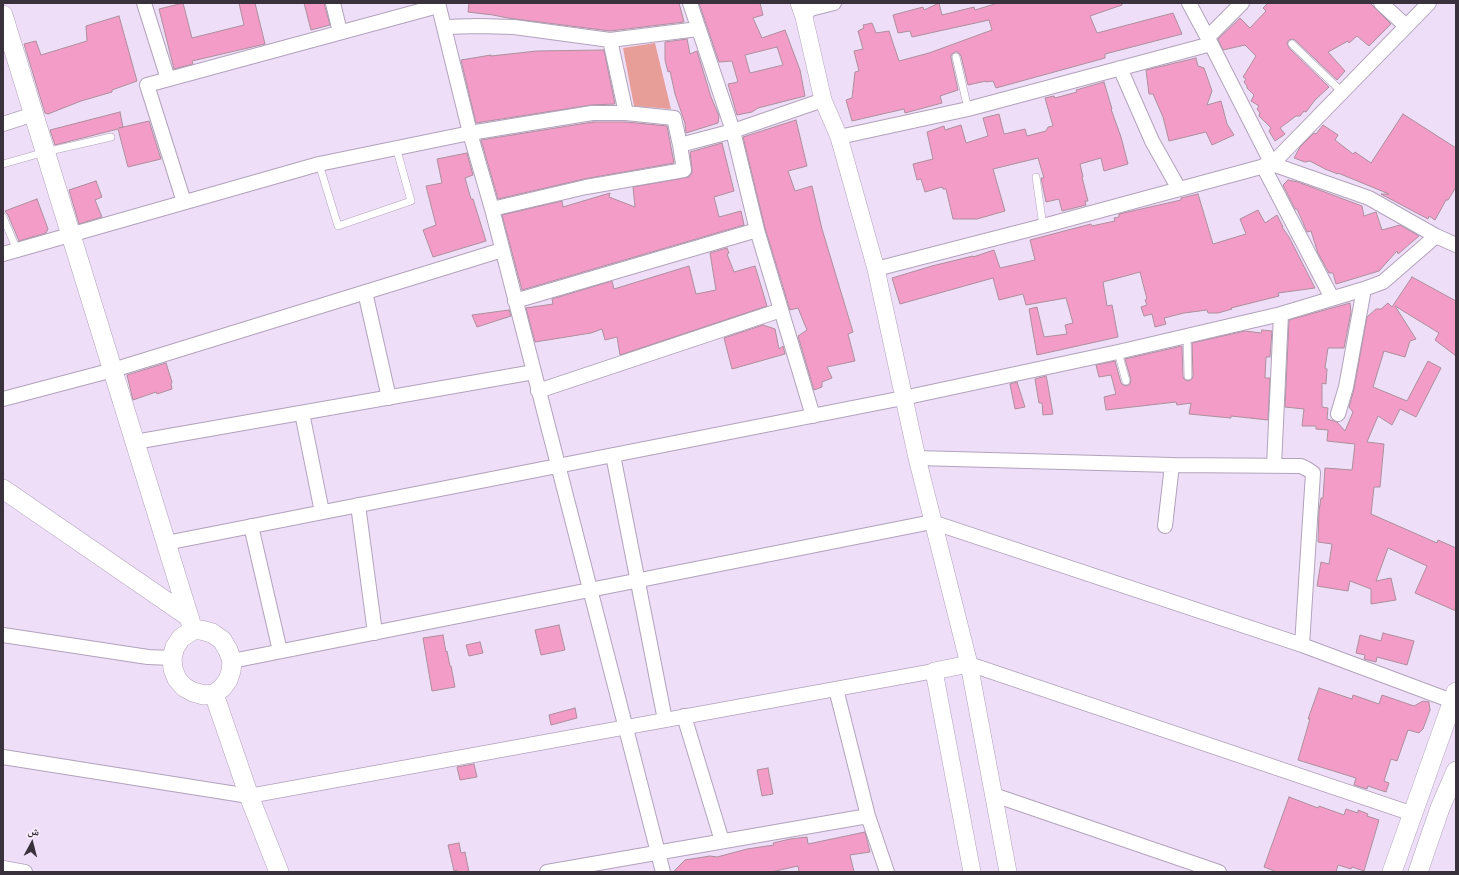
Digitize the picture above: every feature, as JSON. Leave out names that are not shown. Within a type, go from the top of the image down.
[{"type":"main road","points":[[3,15],[191,624]]},
{"type":"main road","points":[[3,489],[191,624],[201,630],[212,633],[222,640],[232,661],[231,671],[228,680],[222,688],[214,694],[204,695],[193,692],[184,687],[177,678],[173,669],[172,658],[175,647],[191,624]]},
{"type":"main road","points":[[214,694],[249,796],[279,872]]},
{"type":"main road","points":[[1392,872],[1454,697]]},
{"type":"main road","points":[[1418,872],[1440,808],[1456,771]]},
{"type":"street","points":[[144,3],[168,79]]},
{"type":"street","points":[[333,3],[340,32]]},
{"type":"street","points":[[690,3],[733,132],[757,230],[813,416]]},
{"type":"street","points":[[834,3],[802,10],[823,100],[839,137],[876,269],[903,398],[932,522],[969,664],[1008,872]]},
{"type":"street","points":[[1189,3],[1210,40],[1267,165],[1332,298]]},
{"type":"street","points":[[839,137],[968,109],[1120,68],[1210,40],[1242,3]]},
{"type":"street","points":[[1381,3],[1406,26]]},
{"type":"street","points":[[876,269],[1043,226],[1267,165],[1342,92],[1429,3]]},
{"type":"street","points":[[184,202],[147,85],[438,4],[470,133],[492,209],[663,872]]},
{"type":"street","points":[[444,27],[514,27],[610,40],[698,29]]},
{"type":"street","points":[[610,40],[626,114]]},
{"type":"street","points":[[1120,68],[1152,141],[1179,189]]},
{"type":"street","points":[[680,145],[733,132],[823,100]]},
{"type":"street","points":[[3,254],[319,164],[396,147],[592,113],[674,118],[684,170],[586,187],[492,209]]},
{"type":"street","points":[[3,124],[34,114]]},
{"type":"street","points":[[1267,165],[1369,198],[1436,236],[1456,245]]},
{"type":"street","points":[[515,301],[757,230]]},
{"type":"street","points":[[166,542],[903,398],[1118,352],[1281,314],[1383,282],[1436,236]]},
{"type":"street","points":[[3,399],[112,370],[502,250]]},
{"type":"street","points":[[1338,414],[1346,387],[1364,289]]},
{"type":"street","points":[[365,292],[389,398]]},
{"type":"street","points":[[538,391],[781,310]]},
{"type":"street","points":[[1274,466],[1281,314]]},
{"type":"street","points":[[135,442],[534,372]]},
{"type":"street","points":[[302,413],[322,512]]},
{"type":"street","points":[[613,455],[664,720]]},
{"type":"street","points":[[917,458],[1172,465],[1301,466],[1313,473],[1302,645]]},
{"type":"street","points":[[1165,526],[1172,465]]},
{"type":"street","points":[[358,505],[375,633]]},
{"type":"street","points":[[232,661],[932,522],[1454,697]]},
{"type":"street","points":[[251,526],[280,651]]},
{"type":"street","points":[[3,635],[148,656],[172,658]]},
{"type":"street","points":[[3,757],[249,796],[969,664],[1413,814]]},
{"type":"street","points":[[934,671],[972,872]]},
{"type":"street","points":[[836,688],[868,816],[886,872]]},
{"type":"street","points":[[684,716],[722,841]]},
{"type":"street","points":[[994,796],[1219,872]]},
{"type":"street","points":[[547,872],[868,816]]},
{"type":"street","points":[[3,868],[25,872]]},
{"type":"lane","points":[[1292,44],[1342,92]]},
{"type":"lane","points":[[956,57],[968,109]]},
{"type":"lane","points":[[3,164],[45,152],[111,137]]},
{"type":"lane","points":[[319,164],[338,226],[411,201],[396,147]]},
{"type":"lane","points":[[1036,177],[1043,226]]},
{"type":"lane","points":[[3,217],[17,250]]},
{"type":"lane","points":[[1188,335],[1188,376]]},
{"type":"lane","points":[[1118,352],[1126,381]]},
{"type":"shaded area","points":[[655,43],[671,109],[634,106],[623,48]]},
{"type":"building","points":[[183,3],[192,38],[244,25],[239,3],[255,3],[265,44],[192,61],[193,64],[174,69],[159,9]]},
{"type":"building","points":[[304,3],[324,3],[330,25],[311,30]]},
{"type":"building","points":[[469,3],[679,3],[684,22],[610,31],[468,12]]},
{"type":"building","points":[[699,3],[760,3],[763,15],[753,18],[762,38],[785,30],[800,70],[805,96],[737,115],[728,84],[738,82],[732,61],[719,62]],"holes":[[[777,47],[783,65],[750,73],[745,55]]]},
{"type":"building","points":[[939,3],[942,15],[974,7],[975,10],[998,3],[1122,3],[1122,5],[1090,16],[1097,33],[1173,13],[1182,34],[1105,54],[1105,58],[996,88],[993,81],[968,85],[961,56],[958,52],[955,52],[951,55],[951,58],[958,90],[940,96],[942,103],[905,113],[904,109],[852,121],[846,100],[852,98],[855,72],[859,71],[854,51],[863,49],[858,31],[864,28],[863,25],[872,23],[876,33],[889,31],[899,61],[929,53],[992,30],[989,20],[912,37],[910,31],[898,33],[893,15],[923,7],[924,10]]},
{"type":"building","points":[[1268,3],[1370,3],[1391,24],[1369,46],[1357,36],[1349,43],[1348,41],[1328,52],[1345,71],[1337,80],[1295,40],[1289,40],[1287,43],[1289,48],[1329,87],[1315,100],[1306,112],[1304,111],[1300,116],[1296,116],[1280,128],[1285,134],[1275,141],[1269,131],[1271,128],[1259,116],[1260,113],[1257,109],[1259,106],[1251,101],[1254,95],[1247,88],[1244,82],[1246,79],[1243,77],[1256,56],[1245,45],[1223,50],[1218,39],[1240,18],[1250,28],[1266,11],[1263,8]]},
{"type":"building","points":[[119,16],[137,81],[112,90],[112,92],[81,101],[48,114],[45,113],[24,44],[36,41],[41,55],[87,41],[86,26]]},
{"type":"building","points":[[687,39],[690,54],[697,51],[711,97],[719,116],[718,123],[686,133],[685,123],[675,94],[670,71],[668,72],[665,60],[665,42]]},
{"type":"building","points":[[604,50],[615,104],[591,105],[476,123],[461,60],[491,55],[537,51]]},
{"type":"building","points":[[1196,58],[1198,66],[1204,68],[1212,91],[1207,105],[1221,101],[1227,124],[1234,135],[1212,145],[1206,132],[1169,141],[1163,117],[1153,94],[1149,94],[1146,70]]},
{"type":"building","points":[[1104,82],[1128,164],[1104,171],[1101,158],[1080,164],[1088,201],[1085,201],[1086,205],[1062,211],[1059,199],[1046,202],[1041,178],[1044,178],[1038,158],[993,169],[1005,211],[977,219],[953,219],[946,189],[943,189],[942,187],[925,192],[921,179],[917,180],[913,164],[933,159],[927,132],[944,126],[945,130],[961,125],[966,143],[988,136],[983,118],[999,114],[1004,134],[1025,129],[1027,136],[1046,131],[1048,127],[1053,126],[1045,98],[1054,96],[1055,98]]},
{"type":"building","points":[[120,112],[123,127],[119,128],[149,121],[161,159],[128,167],[118,129],[55,145],[50,130]]},
{"type":"building","points":[[1403,114],[1456,148],[1456,187],[1448,200],[1446,200],[1435,220],[1429,216],[1428,219],[1381,194],[1389,194],[1325,169],[1310,161],[1305,162],[1294,158],[1300,147],[1314,133],[1316,134],[1323,125],[1338,135],[1335,140],[1353,154],[1355,152],[1371,163]]},
{"type":"building","points":[[796,120],[807,166],[788,171],[795,191],[812,186],[822,229],[853,332],[848,334],[855,361],[827,367],[832,378],[822,382],[822,387],[814,390],[798,336],[807,330],[798,308],[790,310],[765,228],[743,137]]},
{"type":"building","points":[[593,122],[626,122],[667,126],[674,163],[584,179],[498,199],[481,140]]},
{"type":"building","points":[[722,143],[734,191],[714,197],[719,217],[741,211],[744,225],[522,290],[502,215],[562,201],[563,207],[610,193],[609,197],[635,207],[633,187],[689,177],[692,173],[690,152]]},
{"type":"building","points":[[467,153],[473,175],[465,178],[486,241],[433,257],[423,230],[436,225],[426,186],[442,183],[437,159]]},
{"type":"building","points":[[1288,180],[1298,182],[1362,206],[1364,216],[1376,212],[1382,230],[1400,225],[1419,236],[1398,254],[1397,251],[1379,271],[1336,284],[1333,273],[1329,273],[1318,253],[1311,231],[1307,232],[1297,209],[1295,209],[1283,185]]},
{"type":"building","points":[[96,181],[102,197],[95,200],[102,217],[79,224],[69,190]]},
{"type":"building","points":[[1198,194],[1213,244],[1246,234],[1240,219],[1258,210],[1265,223],[1277,215],[1315,288],[1278,293],[1279,296],[1231,308],[1232,309],[1218,313],[1208,313],[1207,310],[1184,313],[1164,318],[1166,324],[1155,327],[1152,314],[1144,316],[1141,307],[1147,305],[1145,300],[1147,299],[1140,272],[1103,282],[1107,306],[1112,305],[1118,337],[1037,355],[1029,309],[1037,307],[1044,337],[1067,334],[1065,325],[1073,323],[1066,298],[1026,305],[1023,294],[999,300],[993,278],[900,304],[892,278],[994,250],[1000,268],[1035,260],[1030,240],[1091,224],[1092,226],[1115,221],[1114,218],[1119,217],[1119,214],[1181,200],[1181,198]]},
{"type":"building","points":[[37,199],[48,229],[46,233],[19,241],[5,211]]},
{"type":"building","points":[[727,248],[729,253],[727,254],[734,272],[755,266],[767,306],[620,355],[617,337],[605,340],[602,329],[591,333],[535,342],[526,308],[553,304],[552,299],[612,281],[614,289],[689,266],[696,294],[716,290],[710,253]]},
{"type":"building","points":[[1412,277],[1456,301],[1456,356],[1435,340],[1439,333],[1395,306],[1416,339],[1410,341],[1405,357],[1384,351],[1373,387],[1407,401],[1428,361],[1441,368],[1416,417],[1400,409],[1392,425],[1378,416],[1367,442],[1384,444],[1380,487],[1374,487],[1371,514],[1437,543],[1438,540],[1456,548],[1456,611],[1415,593],[1427,566],[1388,548],[1376,581],[1391,578],[1396,600],[1371,604],[1371,589],[1350,581],[1348,591],[1317,586],[1321,562],[1329,564],[1332,544],[1318,542],[1319,511],[1321,498],[1323,498],[1325,468],[1352,470],[1355,444],[1327,441],[1328,430],[1316,429],[1316,426],[1302,426],[1304,409],[1285,407],[1289,320],[1350,303],[1351,312],[1344,348],[1328,348],[1325,368],[1327,369],[1326,384],[1322,383],[1322,407],[1328,408],[1327,419],[1337,422],[1345,431],[1353,412],[1349,407],[1354,389],[1367,317],[1376,309],[1381,309],[1388,303],[1392,307]]},
{"type":"building","points":[[509,310],[511,316],[477,327],[472,315]]},
{"type":"building","points":[[763,325],[775,329],[779,349],[783,346],[785,354],[732,369],[724,338]]},
{"type":"building","points":[[1262,330],[1272,331],[1270,357],[1266,357],[1265,378],[1270,378],[1268,420],[1189,414],[1191,403],[1177,405],[1176,402],[1106,410],[1104,397],[1116,394],[1111,375],[1099,377],[1096,365],[1115,361],[1121,383],[1127,386],[1130,384],[1131,380],[1125,359],[1182,346],[1183,377],[1185,380],[1189,381],[1193,376],[1192,343],[1245,331],[1261,333]]},
{"type":"building","points":[[166,363],[172,382],[172,389],[157,394],[156,392],[133,400],[127,375]]},
{"type":"building","points":[[1046,376],[1053,414],[1043,415],[1042,403],[1039,403],[1035,379]]},
{"type":"building","points":[[1017,382],[1025,407],[1015,409],[1010,384]]},
{"type":"building","points":[[559,625],[565,650],[541,655],[535,630]]},
{"type":"building","points":[[1383,633],[1414,641],[1407,665],[1377,657],[1376,662],[1364,659],[1365,655],[1356,653],[1360,635],[1381,641]]},
{"type":"building","points":[[443,635],[455,687],[432,691],[423,638]]},
{"type":"building","points":[[480,642],[483,653],[469,656],[466,645]]},
{"type":"building","points":[[1319,688],[1352,699],[1353,695],[1379,704],[1382,695],[1414,706],[1423,701],[1429,702],[1430,710],[1423,729],[1419,733],[1408,730],[1397,761],[1391,759],[1384,781],[1389,783],[1386,792],[1368,786],[1367,789],[1354,785],[1356,778],[1298,760],[1310,719],[1308,719]]},
{"type":"building","points":[[575,708],[577,718],[551,725],[549,715]]},
{"type":"building","points":[[474,764],[477,777],[460,780],[457,767]]},
{"type":"building","points":[[768,768],[773,794],[762,796],[757,770]]},
{"type":"building","points":[[1289,797],[1318,808],[1319,806],[1344,815],[1346,809],[1358,813],[1358,810],[1368,814],[1367,816],[1379,820],[1364,871],[1338,865],[1336,872],[1277,872],[1264,867]]},
{"type":"building","points":[[865,832],[870,852],[850,855],[854,872],[799,872],[798,866],[771,872],[673,872],[685,860],[710,856],[717,857],[747,849],[774,845],[773,843],[790,839],[807,837],[808,844]]},
{"type":"building","points":[[459,843],[461,853],[465,852],[469,872],[454,871],[448,845]]}]
